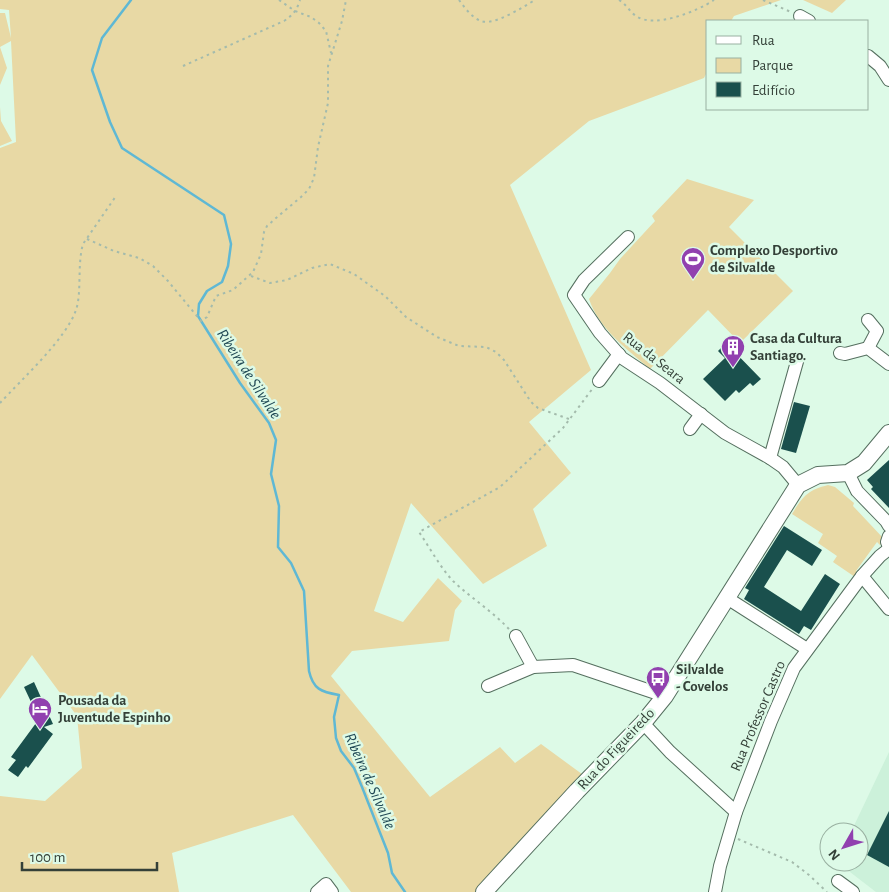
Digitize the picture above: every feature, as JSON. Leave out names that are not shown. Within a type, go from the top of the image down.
[{"type":"main road","points":[[798,485],[818,475],[848,473],[864,464],[889,432]]},
{"type":"main road","name":"Rua do Figueiredo","points":[[484,892],[643,723],[665,696],[798,485]]},
{"type":"street","points":[[869,57],[880,66],[889,80]]},
{"type":"street","name":"Rua da Seara","points":[[628,236],[584,280],[574,295],[600,333],[619,354],[725,433],[783,467],[798,485]]},
{"type":"street","points":[[840,352],[845,354],[868,348],[877,331],[868,320]]},
{"type":"street","points":[[868,348],[889,364]]},
{"type":"street","points":[[598,380],[619,354]]},
{"type":"street","points":[[770,458],[798,358]]},
{"type":"street","points":[[690,429],[701,414]]},
{"type":"street","points":[[848,473],[857,491],[889,526]]},
{"type":"street","points":[[889,536],[887,542],[889,548]]},
{"type":"street","name":"Rua Professor Castro","points":[[714,892],[736,812],[794,668],[862,576],[889,548]]},
{"type":"street","points":[[862,576],[889,609]]},
{"type":"street","points":[[727,598],[807,649]]},
{"type":"street","points":[[516,636],[533,667]]},
{"type":"street","points":[[488,686],[533,667],[573,665],[665,696]]},
{"type":"street","points":[[643,723],[670,752],[736,812]]},
{"type":"street","points":[[838,881],[853,892]]},
{"type":"path","points":[[279,0],[295,12],[311,17],[319,23],[326,31],[331,55]]},
{"type":"path","points":[[183,66],[284,21],[295,12],[300,0]]},
{"type":"path","points":[[86,239],[114,251],[139,258],[153,266],[168,281],[201,322],[207,317],[216,296],[233,290],[250,276],[262,254],[264,232],[267,226],[301,198],[309,189],[314,178],[318,147],[328,104],[328,66],[342,21],[346,0]]},
{"type":"path","points":[[459,0],[471,16],[483,22],[494,21],[506,16],[535,0]]},
{"type":"path","points":[[619,0],[636,16],[648,20],[665,20],[704,7],[714,0]]},
{"type":"path","points":[[763,0],[804,19]]},
{"type":"path","points":[[0,403],[69,326],[77,308],[80,254],[86,239],[116,196]]},
{"type":"path","points":[[250,276],[270,283],[287,280],[312,268],[330,264],[354,274],[384,296],[406,317],[437,337],[459,346],[486,347],[496,352],[504,360],[531,402],[538,408],[569,419]]},
{"type":"path","points":[[516,636],[498,617],[451,579],[419,532],[500,486],[530,459],[569,419],[598,380]]},
{"type":"path","points":[[730,834],[792,862],[827,892]]},
{"type":"shaded area","points":[[889,752],[889,892],[876,892],[850,872],[869,872],[869,822],[856,822]]},
{"type":"green space","points":[[0,0],[781,0],[734,16],[732,20],[706,20],[706,74],[704,78],[589,121],[510,185],[591,370],[529,422],[571,473],[533,509],[547,546],[483,584],[411,503],[374,611],[403,622],[438,578],[462,601],[455,610],[449,641],[352,651],[331,676],[430,797],[500,747],[515,763],[541,744],[586,777],[478,892],[351,892],[293,815],[172,853],[179,892],[0,892],[0,796],[45,801],[82,768],[77,716],[32,655],[0,699],[0,148],[16,142],[11,41],[0,47],[0,13],[5,13],[11,38],[9,10],[0,9]]},
{"type":"green space","points":[[803,0],[846,0],[832,13]]},
{"type":"green space","points":[[0,47],[7,68],[0,85]]},
{"type":"green space","points":[[0,107],[1,121],[12,141],[0,146]]},
{"type":"green space","name":"Complexo Desportivo de Silvalde","points":[[687,179],[754,200],[729,227],[793,291],[740,343],[708,310],[650,369],[623,346],[607,329],[589,299],[620,259],[655,221],[652,216]]},
{"type":"green space","points":[[828,485],[835,487],[854,503],[853,506],[884,539],[880,545],[877,542],[856,571],[858,573],[855,577],[833,562],[837,556],[818,543],[823,534],[792,514],[807,495],[815,489]]},
{"type":"building","name":"Casa da Cultura Santiago.","points":[[726,343],[761,379],[753,386],[750,383],[739,393],[736,390],[725,401],[703,379],[725,358],[718,351]]},
{"type":"building","points":[[794,402],[810,406],[796,453],[781,449]]},
{"type":"building","points":[[889,460],[889,508],[871,489],[873,487],[867,480]]},
{"type":"building","points":[[784,526],[822,550],[812,566],[787,550],[764,587],[801,611],[825,574],[840,584],[811,630],[804,626],[799,634],[744,599],[749,590],[745,588]]},
{"type":"building","name":"Pousada da Juventude Espinho","points":[[34,682],[53,724],[44,727],[53,734],[28,768],[26,766],[18,777],[8,770],[16,760],[11,757],[39,719],[24,687]]},
{"type":"building","points":[[889,811],[889,867],[869,856],[869,851]]},
{"type":"waterway","name":"Ribeira de Silvalde","points":[[131,0],[102,38],[92,70],[110,122],[122,148],[224,215],[231,244],[228,266],[222,282],[207,291],[199,304],[198,316],[240,383],[269,423],[276,440],[271,474],[279,506],[278,547],[291,563],[304,591],[309,671],[313,682],[319,689],[327,693],[339,695],[334,717],[336,738],[341,751],[354,768],[388,853],[392,873],[405,892]]},
{"type":"place","name":"Complexo Desportivo de Silvalde","points":[[693,280]]},
{"type":"place","name":"Casa da Cultura Santiago.","points":[[733,368]]},
{"type":"place","name":"Silvalde - Covelos","points":[[658,699]]},
{"type":"place","name":"Pousada da Juventude Espinho","points":[[40,730]]}]
